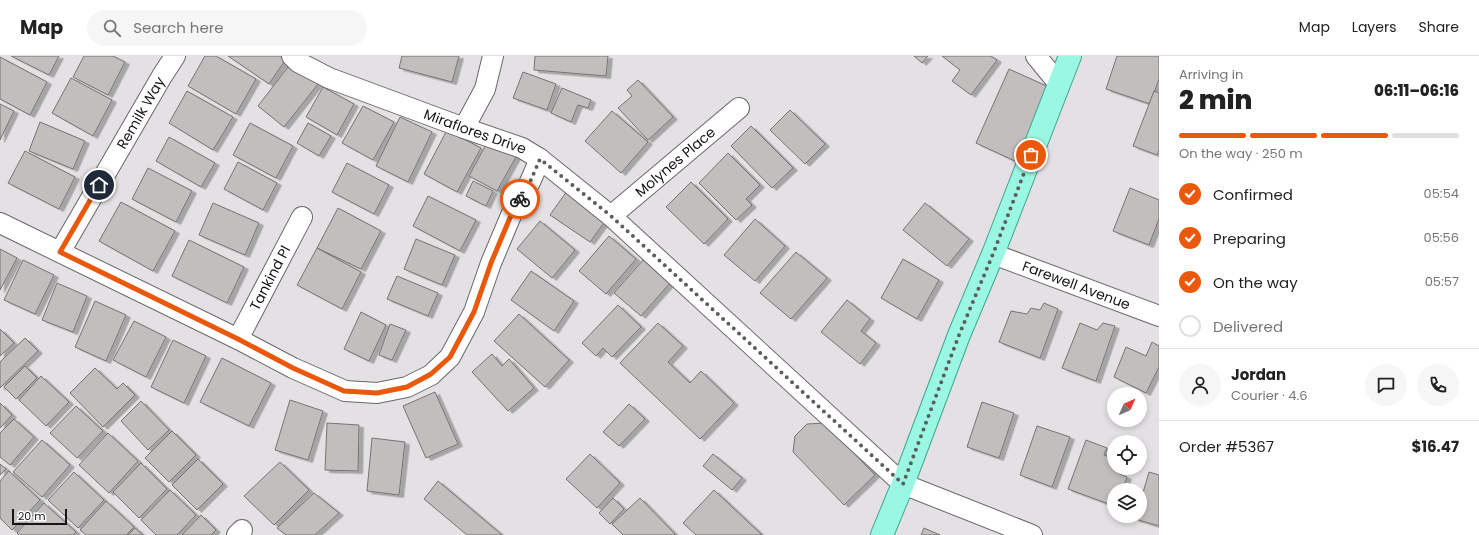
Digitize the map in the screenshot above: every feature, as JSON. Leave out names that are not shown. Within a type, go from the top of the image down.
[{"type":"main road","points":[[882,535],[903,484],[959,335],[993,254],[1070,56]]},
{"type":"street","name":"Remilk Way","points":[[60,252],[175,56]]},
{"type":"street","name":"Miraflores Drive","points":[[292,56],[298,62],[329,78],[522,148],[540,159],[611,216],[903,484]]},
{"type":"street","points":[[464,128],[485,89],[493,56]]},
{"type":"street","points":[[1036,56],[1059,84]]},
{"type":"street","name":"Molynes Place","points":[[611,216],[739,108]]},
{"type":"street","points":[[0,223],[238,339],[293,368],[344,391],[377,393],[407,387],[431,374],[450,357],[474,312],[491,263],[512,213],[530,182],[540,159]]},
{"type":"street","name":"Tankind Pl","points":[[238,339],[302,218]]},
{"type":"street","name":"Farewell Avenue","points":[[993,254],[1159,316]]},
{"type":"street","points":[[903,484],[1032,535]]},
{"type":"building","points":[[11,56],[59,56],[49,75]]},
{"type":"building","points":[[84,56],[113,56],[125,62],[108,95],[73,77]]},
{"type":"building","points":[[205,56],[216,56],[256,79],[236,114],[188,86]]},
{"type":"building","points":[[228,56],[288,56],[269,84]]},
{"type":"building","points":[[402,56],[459,56],[452,82],[399,68]]},
{"type":"building","points":[[535,56],[608,56],[606,76],[534,70]]},
{"type":"building","points":[[914,56],[928,56],[922,63]]},
{"type":"building","points":[[942,56],[991,56],[997,60],[971,95],[952,81],[960,70]]},
{"type":"building","points":[[1117,56],[1159,56],[1159,79],[1150,104],[1106,89]]},
{"type":"building","points":[[0,57],[47,82],[30,115],[0,99]]},
{"type":"building","points":[[291,63],[318,84],[284,127],[258,106]]},
{"type":"building","points":[[1009,69],[1051,88],[1017,162],[976,143]]},
{"type":"building","points":[[523,72],[556,84],[547,110],[513,98]]},
{"type":"building","points":[[71,78],[112,100],[93,136],[52,113]]},
{"type":"building","points":[[638,80],[673,117],[648,140],[618,108],[632,96],[627,90]]},
{"type":"building","points":[[323,87],[354,104],[337,135],[306,117]]},
{"type":"building","points":[[562,88],[591,100],[588,108],[578,105],[571,122],[551,113]]},
{"type":"building","points":[[187,91],[233,117],[213,150],[169,123]]},
{"type":"building","points":[[1154,91],[1159,93],[1159,150],[1157,155],[1133,146]]},
{"type":"building","points":[[0,104],[14,111],[0,140]]},
{"type":"building","points":[[363,106],[394,122],[373,160],[342,143]]},
{"type":"building","points":[[790,110],[825,144],[805,164],[770,130]]},
{"type":"building","points":[[612,111],[648,142],[621,173],[585,141]]},
{"type":"building","points":[[400,117],[432,132],[408,182],[376,166]]},
{"type":"building","points":[[40,122],[85,141],[73,169],[29,151]]},
{"type":"building","points":[[250,123],[293,146],[276,178],[233,155]]},
{"type":"building","points":[[308,123],[331,136],[319,156],[297,143]]},
{"type":"building","points":[[751,126],[793,168],[772,188],[731,146]]},
{"type":"building","points":[[447,130],[481,148],[457,192],[424,174]]},
{"type":"building","points":[[169,137],[215,163],[201,187],[156,161]]},
{"type":"building","points":[[489,139],[517,155],[497,191],[469,176]]},
{"type":"building","points":[[25,151],[75,177],[59,209],[8,183]]},
{"type":"building","points":[[728,153],[760,185],[746,199],[752,205],[736,220],[699,183]]},
{"type":"building","points":[[238,162],[277,183],[263,210],[224,189]]},
{"type":"building","points":[[347,163],[389,185],[374,214],[332,192]]},
{"type":"building","points":[[148,168],[192,191],[176,222],[132,199]]},
{"type":"building","points":[[473,181],[493,191],[486,206],[466,196]]},
{"type":"building","points":[[691,182],[728,219],[704,244],[666,207]]},
{"type":"building","points":[[569,188],[609,216],[590,242],[550,215]]},
{"type":"building","points":[[1130,188],[1159,200],[1159,219],[1149,245],[1113,231]]},
{"type":"building","points":[[428,196],[476,220],[460,251],[413,226]]},
{"type":"building","points":[[121,202],[175,231],[153,271],[99,241]]},
{"type":"building","points":[[213,203],[259,223],[245,255],[199,235]]},
{"type":"building","points":[[925,203],[969,239],[947,266],[903,230]]},
{"type":"building","points":[[338,208],[381,231],[361,269],[317,248]]},
{"type":"building","points":[[755,219],[785,246],[755,281],[724,255]]},
{"type":"building","points":[[540,221],[575,250],[552,278],[517,249]]},
{"type":"building","points":[[609,236],[636,259],[606,294],[579,271]]},
{"type":"building","points":[[416,239],[455,255],[442,285],[404,269]]},
{"type":"building","points":[[189,240],[244,267],[227,303],[172,276]]},
{"type":"building","points":[[317,248],[361,272],[342,309],[297,285]]},
{"type":"building","points":[[0,249],[17,258],[0,290]]},
{"type":"building","points":[[796,252],[827,278],[791,319],[760,293]]},
{"type":"building","points":[[644,259],[671,282],[641,316],[614,293]]},
{"type":"building","points":[[903,259],[939,280],[917,319],[881,298]]},
{"type":"building","points":[[23,260],[54,275],[35,314],[4,300]]},
{"type":"building","points":[[531,271],[574,301],[554,331],[511,300]]},
{"type":"building","points":[[397,276],[438,293],[428,316],[387,299]]},
{"type":"building","points":[[57,283],[87,296],[73,332],[42,320]]},
{"type":"building","points":[[847,300],[870,319],[861,331],[876,343],[860,364],[821,332]]},
{"type":"building","points":[[95,301],[126,315],[106,361],[75,347]]},
{"type":"building","points":[[1044,303],[1058,309],[1040,358],[999,342],[1011,311],[1027,314],[1031,308],[1040,310]]},
{"type":"building","points":[[618,305],[641,327],[612,357],[603,348],[596,356],[582,343]]},
{"type":"building","points":[[361,312],[386,325],[369,361],[344,349]]},
{"type":"building","points":[[519,314],[569,360],[545,387],[494,341]]},
{"type":"building","points":[[134,321],[166,337],[146,377],[113,360]]},
{"type":"building","points":[[658,323],[683,346],[668,362],[690,383],[701,371],[734,403],[700,439],[620,363]]},
{"type":"building","points":[[1080,323],[1097,330],[1103,323],[1115,326],[1096,381],[1062,368]]},
{"type":"building","points":[[390,324],[406,330],[392,360],[379,355]]},
{"type":"building","points":[[0,329],[14,343],[0,356]]},
{"type":"building","points":[[25,338],[38,351],[0,388],[0,362]]},
{"type":"building","points":[[173,340],[206,356],[184,403],[151,387]]},
{"type":"building","points":[[1152,342],[1159,346],[1159,367],[1147,391],[1147,387],[1134,387],[1114,377],[1126,347],[1146,356]]},
{"type":"building","points":[[492,354],[502,366],[509,359],[534,388],[508,411],[472,372]]},
{"type":"building","points":[[222,358],[271,383],[249,426],[200,402]]},
{"type":"building","points":[[25,366],[37,378],[16,399],[4,387]]},
{"type":"building","points":[[95,368],[117,389],[123,383],[135,395],[103,427],[70,393]]},
{"type":"building","points":[[41,376],[69,402],[46,426],[19,400]]},
{"type":"building","points":[[435,392],[458,444],[426,458],[403,406]]},
{"type":"building","points":[[290,400],[323,411],[308,460],[275,450]]},
{"type":"building","points":[[141,401],[169,430],[148,450],[121,421]]},
{"type":"building","points":[[982,402],[1014,413],[999,458],[967,447]]},
{"type":"building","points":[[0,403],[12,415],[0,428]]},
{"type":"building","points":[[629,404],[645,419],[619,446],[603,432]]},
{"type":"building","points":[[76,406],[103,431],[77,458],[50,433]]},
{"type":"building","points":[[14,419],[34,437],[10,465],[0,457],[0,433]]},
{"type":"building","points":[[327,423],[359,425],[358,471],[325,470]]},
{"type":"building","points":[[825,423],[875,475],[844,505],[793,452],[795,436],[807,424]]},
{"type":"building","points":[[1037,426],[1070,437],[1052,487],[1020,475]]},
{"type":"building","points":[[172,431],[196,455],[169,482],[145,458]]},
{"type":"building","points":[[108,433],[138,461],[109,493],[79,465]]},
{"type":"building","points":[[372,438],[405,442],[399,495],[367,491]]},
{"type":"building","points":[[42,440],[70,465],[42,497],[13,472]]},
{"type":"building","points":[[1086,440],[1107,448],[1104,455],[1107,456],[1107,475],[1122,475],[1127,477],[1125,483],[1107,483],[1107,503],[1068,489]]},
{"type":"building","points":[[590,454],[620,483],[597,508],[566,479]]},
{"type":"building","points":[[713,454],[742,478],[732,490],[703,466]]},
{"type":"building","points":[[198,459],[223,484],[197,510],[172,485]]},
{"type":"building","points":[[280,462],[309,490],[274,525],[244,496]]},
{"type":"building","points":[[141,463],[167,489],[139,518],[113,492]]},
{"type":"building","points":[[0,464],[6,469],[0,475]]},
{"type":"building","points":[[9,471],[40,500],[12,530],[0,518],[0,481]]},
{"type":"building","points":[[74,472],[104,500],[78,528],[48,500]]},
{"type":"building","points":[[1149,472],[1159,475],[1159,526],[1147,522],[1146,483]]},
{"type":"building","points":[[438,481],[502,535],[467,535],[424,499]]},
{"type":"building","points":[[170,490],[196,515],[177,535],[156,535],[141,520]]},
{"type":"building","points":[[714,490],[762,535],[696,535],[683,523]]},
{"type":"building","points":[[314,493],[339,513],[315,535],[286,535],[277,528]]},
{"type":"building","points":[[613,498],[624,509],[610,524],[599,513]]},
{"type":"building","points":[[640,498],[675,534],[674,535],[623,535],[612,524]]},
{"type":"building","points":[[106,501],[134,527],[126,535],[86,535],[80,530]]},
{"type":"building","points":[[44,503],[76,532],[73,535],[19,535],[17,533]]},
{"type":"building","points":[[201,515],[216,530],[211,535],[182,535]]},
{"type":"building","points":[[135,528],[143,535],[128,535]]},
{"type":"building","points":[[924,528],[940,535],[921,535]]},
{"type":"way so far","points":[[520,199],[530,182],[540,159],[611,216],[903,484],[959,335],[993,254],[1031,155]]},
{"type":"route","points":[[99,185],[60,252],[238,339],[293,368],[344,391],[377,393],[407,387],[431,374],[450,357],[474,312],[491,263],[512,213],[520,199]]}]
